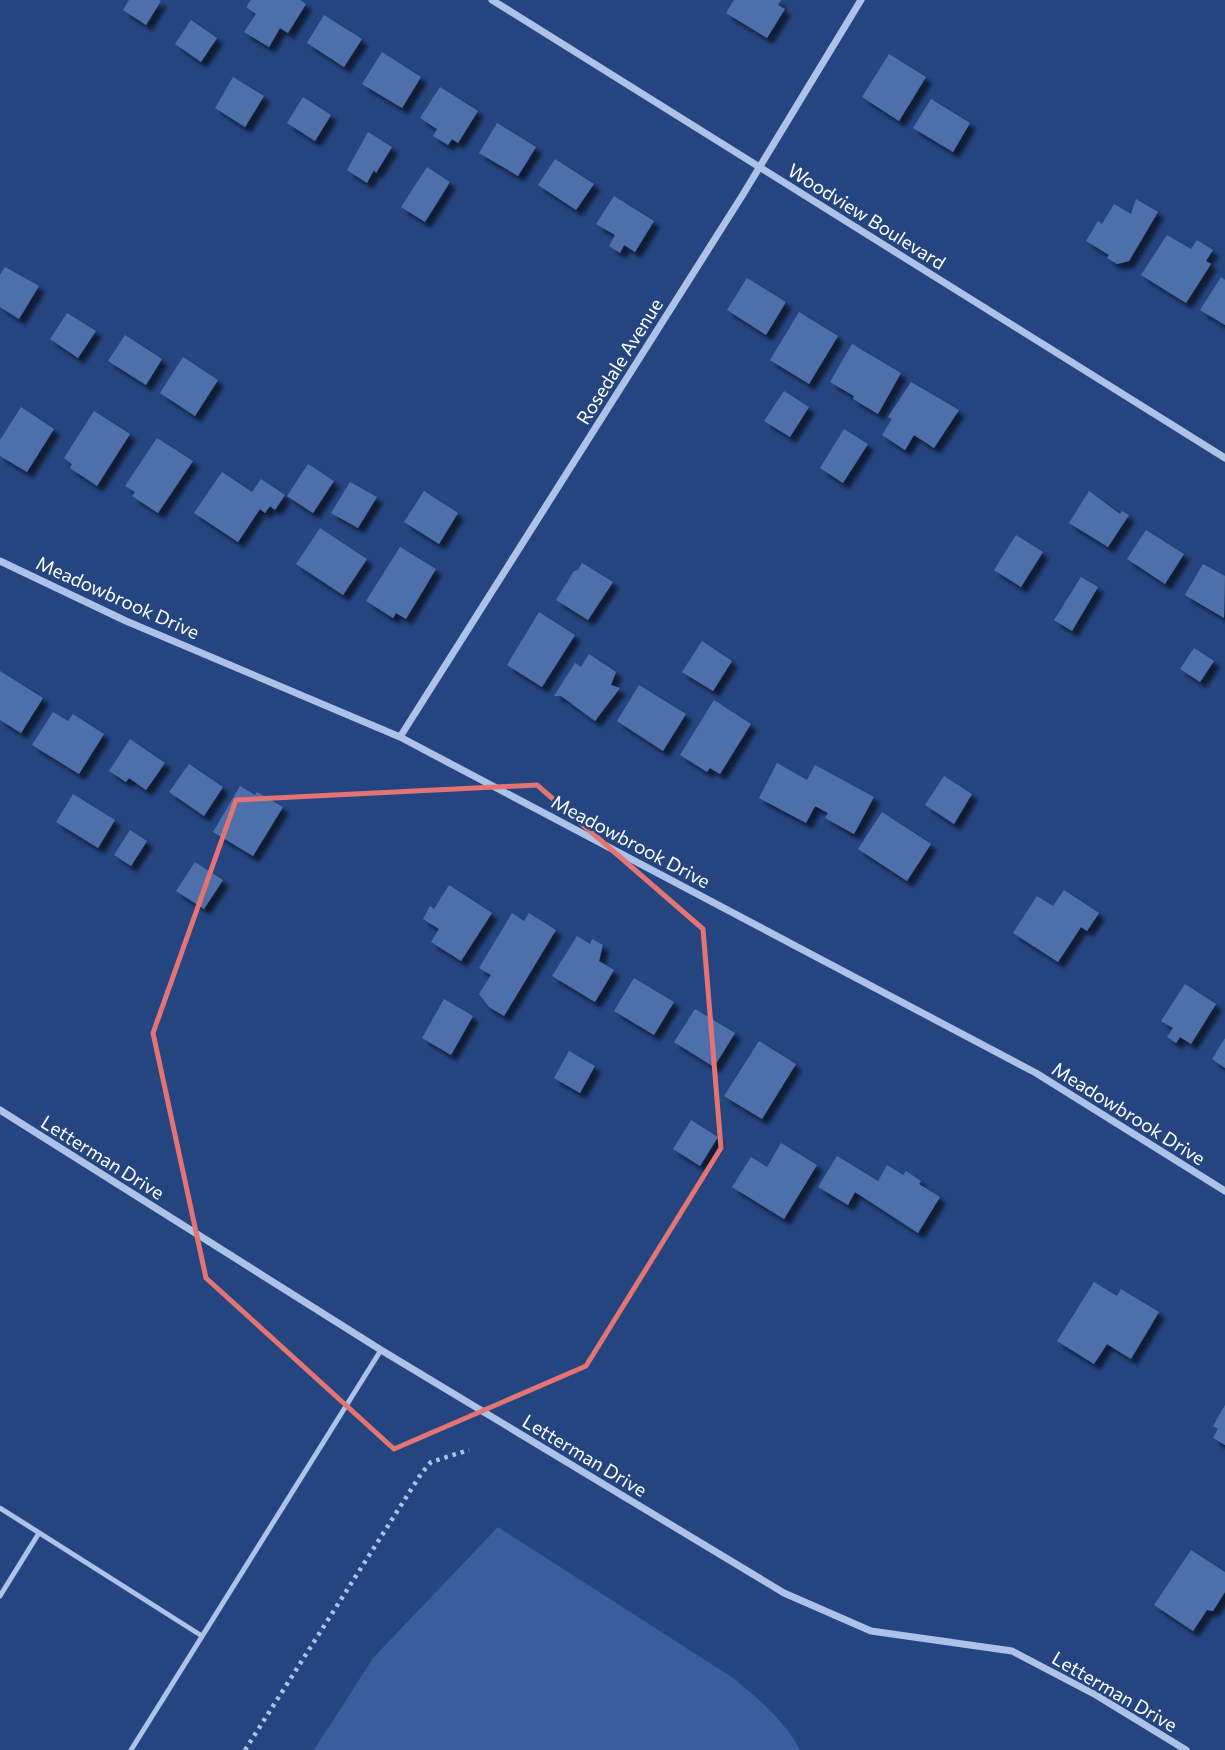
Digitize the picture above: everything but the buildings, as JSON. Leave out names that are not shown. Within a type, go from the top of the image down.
[{"type":"street","name":"Woodview Boulevard","points":[[492,0],[1225,458]]},
{"type":"street","name":"Rosedale Avenue","points":[[400,737],[760,167],[861,0]]},
{"type":"street","name":"Meadowbrook Drive","points":[[0,561],[126,621],[400,737],[1035,1073],[1225,1191]]},
{"type":"street","name":"Letterman Drive","points":[[0,1110],[381,1350],[783,1593],[871,1631],[1012,1651],[1096,1695],[1186,1750]]},
{"type":"lane","points":[[131,1750],[381,1350]]},
{"type":"lane","points":[[0,1508],[202,1636]]},
{"type":"lane","points":[[0,1596],[39,1533]]},
{"type":"path","points":[[244,1750],[421,1474],[431,1462],[469,1450]]},
{"type":"highlighted area","points":[[537,785],[703,929],[721,1148],[586,1366],[394,1449],[206,1278],[153,1033],[236,800]]},
{"type":"shaded area","points":[[498,1527],[733,1678],[779,1720],[800,1750],[314,1750],[373,1658]]}]
